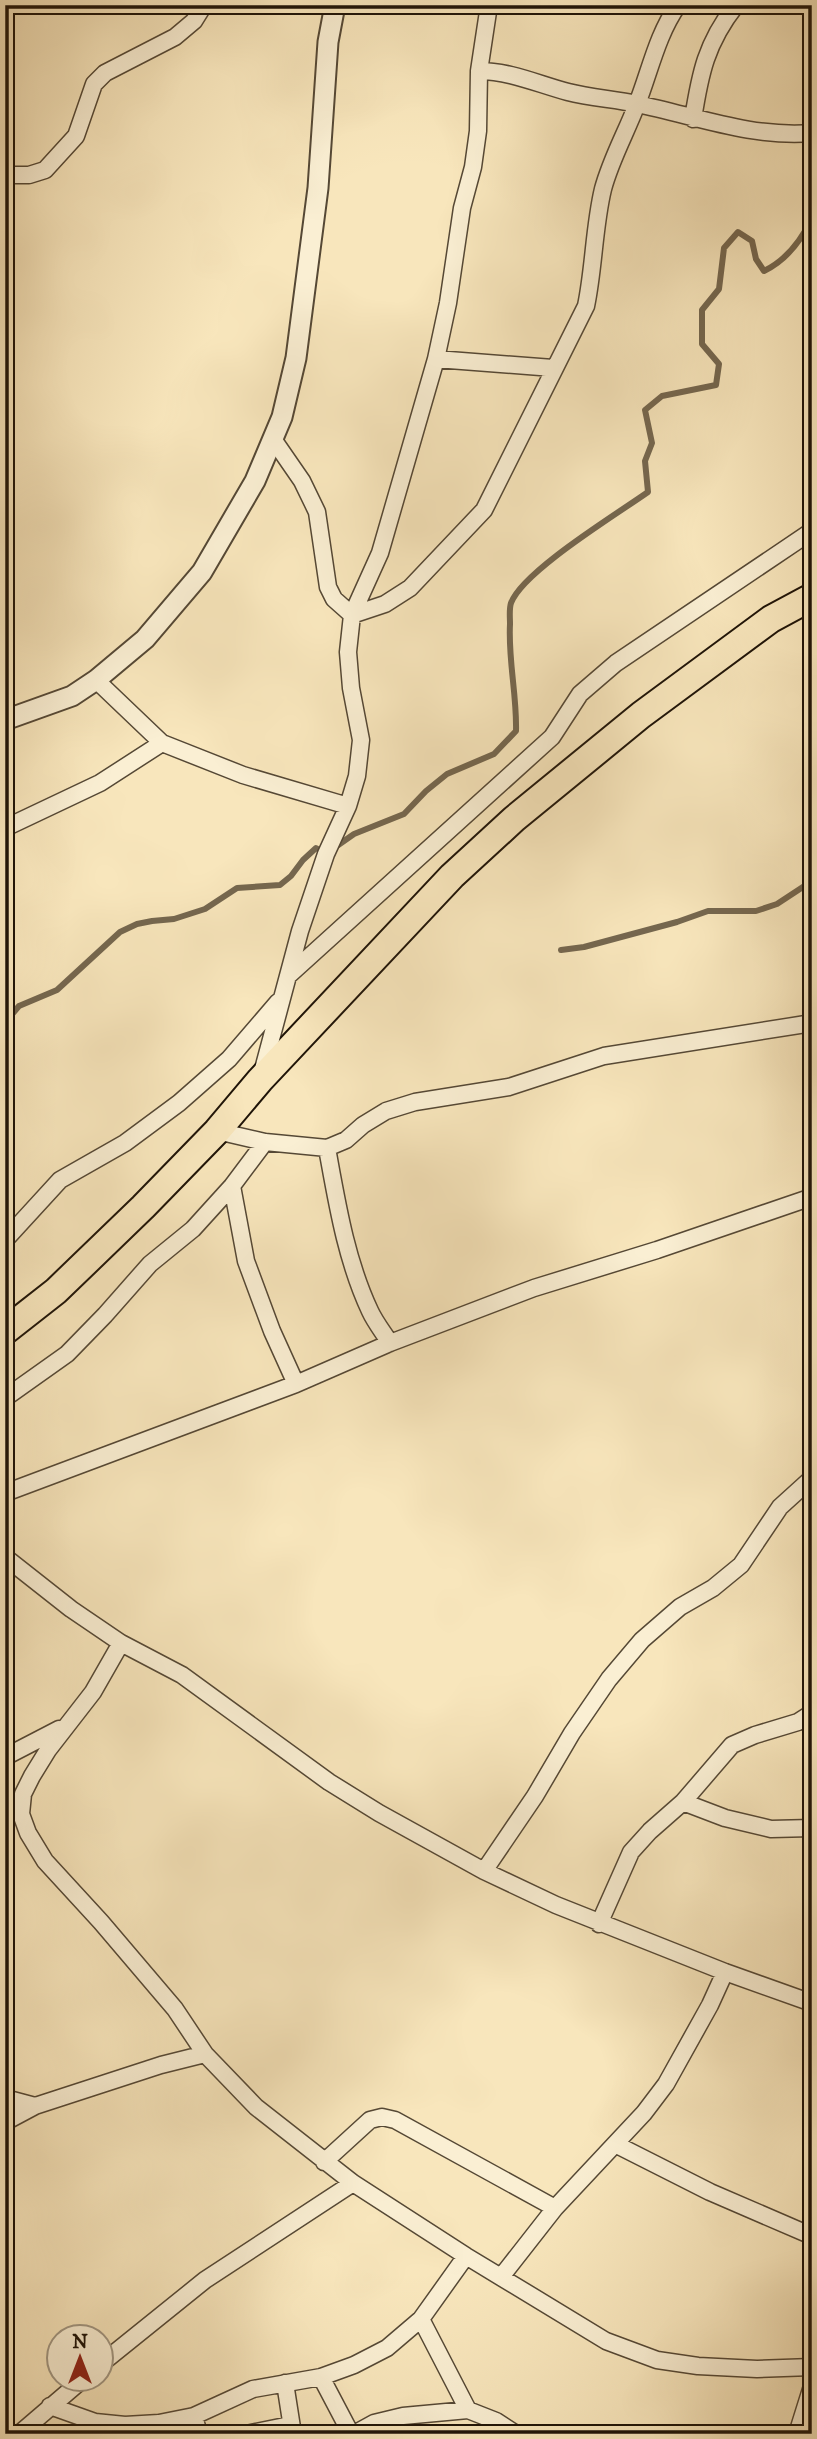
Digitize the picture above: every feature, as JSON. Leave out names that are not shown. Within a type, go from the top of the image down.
[{"type":"highway","points":[[5,1331],[56,1291],[143,1207],[217,1132],[260,1080],[452,877],[514,818],[640,715],[771,619],[812,597]]},
{"type":"street","points":[[5,175],[29,175],[45,170],[76,135],[94,83],[104,73],[175,37],[194,21],[204,5]]},
{"type":"street","points":[[5,720],[72,696],[96,680],[145,639],[202,572],[256,481],[282,417],[296,358],[318,188],[328,42],[335,5]]},
{"type":"street","points":[[260,1080],[300,931],[326,854],[348,806],[357,776],[361,740],[351,688],[348,652],[352,615],[380,554],[436,359],[450,292],[462,208],[473,167],[478,131],[479,71],[489,5]]},
{"type":"street","points":[[352,615],[385,604],[410,588],[484,510],[586,306],[603,190],[638,104],[659,42],[678,5]]},
{"type":"street","points":[[693,119],[702,68],[710,48],[736,5]]},
{"type":"street","points":[[479,71],[509,74],[576,94],[638,104],[750,131],[812,134]]},
{"type":"street","points":[[436,359],[553,368]]},
{"type":"street","points":[[273,439],[302,481],[317,512],[328,587],[334,599],[352,615]]},
{"type":"street","points":[[288,976],[552,737],[580,694],[616,663],[812,531]]},
{"type":"street","points":[[96,680],[162,743],[243,775],[348,806]]},
{"type":"street","points":[[5,828],[100,783],[162,743]]},
{"type":"street","points":[[5,1240],[60,1180],[125,1143],[179,1103],[229,1059],[282,998]]},
{"type":"street","points":[[217,1132],[265,1142],[327,1148],[346,1140],[363,1125],[386,1111],[415,1102],[509,1087],[604,1056],[812,1023]]},
{"type":"street","points":[[5,1398],[67,1354],[150,1265],[193,1228],[232,1186],[265,1142]]},
{"type":"street","points":[[327,1148],[344,1237],[353,1267],[370,1312],[390,1343]]},
{"type":"street","points":[[232,1186],[246,1261],[272,1331],[296,1384]]},
{"type":"street","points":[[5,1493],[296,1384],[390,1343],[534,1288],[657,1250],[812,1197]]},
{"type":"street","points":[[484,1871],[535,1796],[572,1733],[625,1660],[642,1640],[680,1607],[713,1588],[741,1565],[780,1507],[812,1478]]},
{"type":"street","points":[[5,1557],[71,1609],[121,1643],[182,1675],[329,1782],[484,1871],[599,1924],[812,2003]]},
{"type":"street","points":[[121,1643],[93,1692],[48,1750],[23,1794],[21,1814],[27,1833],[45,1861],[175,2009],[205,2054],[256,2107],[353,2183],[606,2341],[657,2360],[698,2366],[812,2367]]},
{"type":"street","points":[[599,1924],[631,1852],[683,1802],[732,1745],[798,1722],[812,1713]]},
{"type":"street","points":[[5,1757],[47,1737],[71,1721]]},
{"type":"street","points":[[683,1802],[725,1818],[771,1829],[812,1828]]},
{"type":"street","points":[[501,2277],[555,2208],[644,2113],[666,2084],[705,2015],[725,1972]]},
{"type":"street","points":[[5,2122],[35,2106],[161,2065],[205,2054]]},
{"type":"street","points":[[5,2098],[35,2106]]},
{"type":"street","points":[[324,2162],[370,2120],[382,2117],[395,2120],[473,2161],[555,2208]]},
{"type":"street","points":[[615,2144],[710,2192],[812,2236]]},
{"type":"street","points":[[116,2352],[205,2280],[353,2183]]},
{"type":"street","points":[[50,2406],[95,2422],[125,2425],[159,2423],[194,2416],[253,2389],[321,2377],[354,2365],[387,2348],[421,2319],[466,2256]]},
{"type":"street","points":[[421,2319],[468,2410]]},
{"type":"street","points":[[321,2377],[353,2434],[374,2423],[403,2416],[468,2410],[496,2421],[516,2434]]},
{"type":"street","points":[[246,2434],[292,2430],[285,2383]]},
{"type":"street","points":[[797,2434],[812,2386]]},
{"type":"street","points":[[19,2434],[64,2394]]},
{"type":"street","points":[[194,2416],[199,2434]]},
{"type":"waterway","points":[[334,848],[354,834],[404,814],[447,774],[494,754],[516,731],[510,651],[511,603],[519,590],[551,560],[648,492],[645,461],[652,443],[645,410],[662,396],[716,385],[719,364],[702,344],[702,310],[719,289],[724,248],[738,232],[752,241],[756,259],[764,271],[792,249],[812,218]]},
{"type":"waterway","points":[[5,1053],[12,1049],[12,1033],[8,1019],[19,1006],[57,990],[120,932],[137,924],[174,919],[205,909],[237,888],[280,885],[316,848],[325,853]]},
{"type":"waterway","points":[[561,950],[584,947],[708,911],[756,911],[777,904],[812,881]]}]
